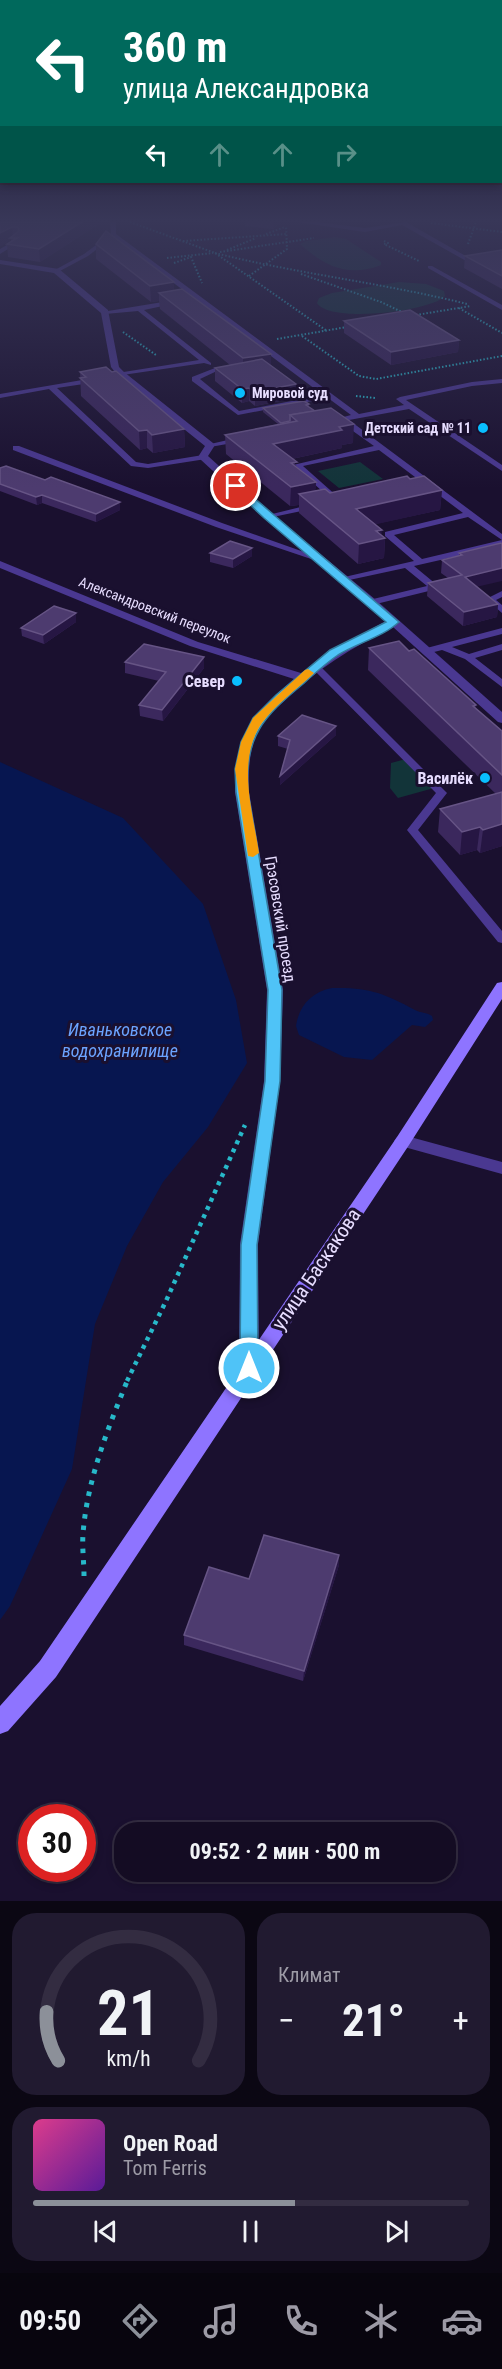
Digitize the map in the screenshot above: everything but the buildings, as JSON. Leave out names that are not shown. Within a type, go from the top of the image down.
[{"type":"street","points":[[105,312],[115,367],[210,445],[203,457],[267,516],[372,602],[502,719]]},
{"type":"street","name":"Александровский переулок","points":[[0,564],[194,644],[302,677]]},
{"type":"street","name":"Грэсовский проезд","points":[[249,1368],[249,1245],[272,1081],[275,990],[242,792],[241,769],[247,742],[257,721],[302,677],[353,641],[393,622]]},
{"type":"street","name":"улица Баскакова","points":[[0,1723],[48,1669],[403,1141],[502,987]]},
{"type":"street","points":[[403,1141],[502,1168]]},
{"type":"lane","points":[[105,312],[120,311]]},
{"type":"lane","points":[[141,311],[217,369],[195,378],[238,413],[328,396]]},
{"type":"lane","points":[[212,311],[357,416]]},
{"type":"lane","points":[[0,396],[205,361]]},
{"type":"lane","points":[[400,399],[472,384],[502,381]]},
{"type":"lane","points":[[51,387],[134,464],[148,466],[203,457]]},
{"type":"lane","points":[[400,399],[502,469]]},
{"type":"lane","points":[[332,421],[411,406]]},
{"type":"lane","points":[[343,419],[502,538]]},
{"type":"lane","points":[[210,445],[254,436]]},
{"type":"lane","points":[[338,501],[297,465],[380,447]]},
{"type":"lane","points":[[16,448],[219,525],[317,558]]},
{"type":"lane","points":[[417,485],[428,482]]},
{"type":"lane","points":[[328,503],[350,498]]},
{"type":"lane","points":[[267,516],[318,505]]},
{"type":"lane","points":[[420,562],[388,534],[469,514]]},
{"type":"lane","points":[[343,580],[502,543]]},
{"type":"lane","points":[[372,602],[434,587],[407,565]]},
{"type":"lane","points":[[502,594],[490,598],[502,610]]},
{"type":"lane","points":[[426,651],[502,631]]},
{"type":"lane","points":[[443,647],[468,657],[502,684]]},
{"type":"lane","points":[[468,657],[502,647]]},
{"type":"lane","points":[[316,667],[442,794],[411,830],[502,939]]},
{"type":"path","points":[[298,311],[327,331]]},
{"type":"path","points":[[400,311],[412,316]]},
{"type":"path","points":[[401,318],[443,311]]},
{"type":"path","points":[[464,311],[502,333]]},
{"type":"path","points":[[108,321],[174,367]]},
{"type":"path","points":[[284,346],[275,340],[348,327]]},
{"type":"path","points":[[302,335],[359,376],[366,378],[376,379],[502,356]]},
{"type":"path","points":[[348,391],[358,397],[400,399]]},
{"type":"path","points":[[84,1580],[83,1535],[88,1498],[107,1430],[238,1135],[250,1117]]},
{"type":"green space","points":[[332,311],[397,311],[360,314]]},
{"type":"green space","points":[[360,462],[383,479],[339,488],[318,471]]},
{"type":"green space","points":[[406,759],[434,788],[398,798],[390,788],[391,763]]},
{"type":"water","name":"Иваньковское водохранилище","points":[[0,762],[123,818],[203,904],[236,1000],[247,1063],[208,1127],[163,1182],[127,1246],[95,1324],[72,1469],[10,1606],[0,1620]]},
{"type":"water","points":[[332,988],[375,992],[430,1015],[433,1020],[425,1027],[412,1025],[372,1060],[344,1057],[299,1035],[296,1026],[303,1006],[313,996]]},
{"type":"slow traffic","points":[[253,853],[242,792],[241,769],[247,742],[257,721],[308,673]]},
{"type":"place","name":"Мировой суд","points":[[240,393]]},
{"type":"place","name":"Детский сад № 11","points":[[483,428]]},
{"type":"place","name":"Север","points":[[237,681]]},
{"type":"place","name":"Василёк","points":[[485,778]]},
{"type":"route","points":[[236,486],[267,516],[393,622],[334,653],[302,677],[280,698],[257,721],[247,742],[241,769],[242,792],[275,990],[272,1081],[249,1245],[249,1368]]}]
